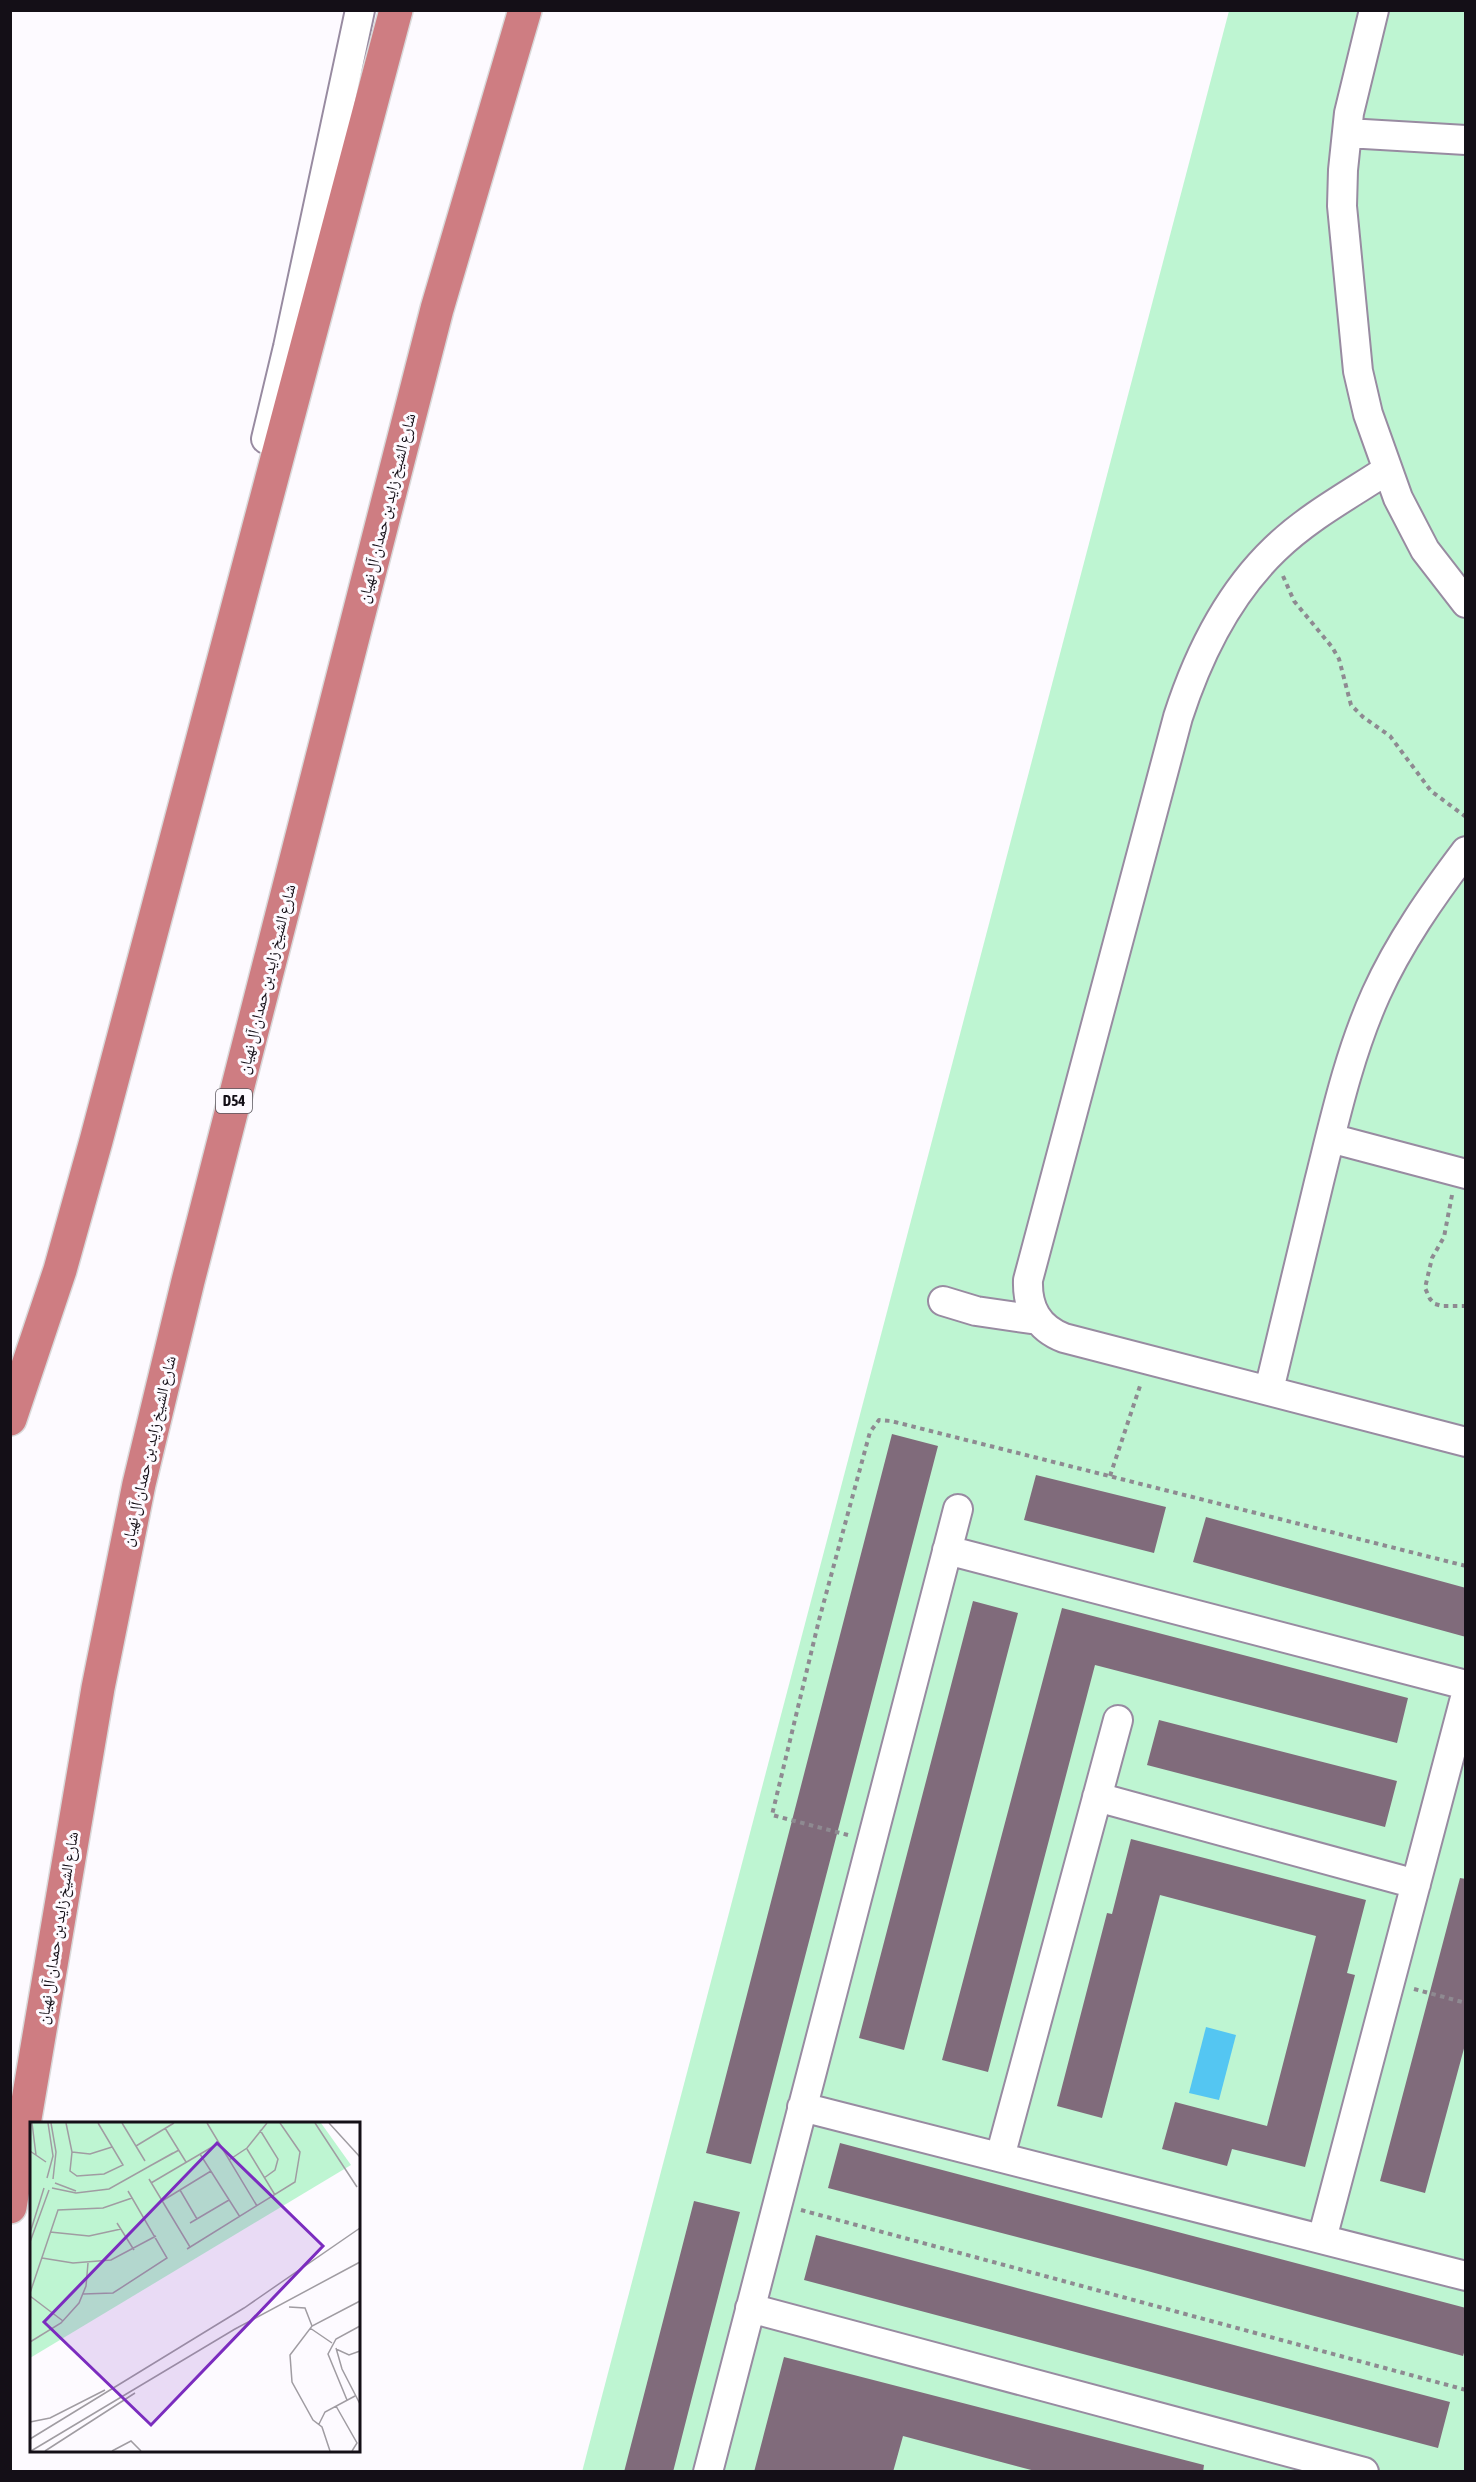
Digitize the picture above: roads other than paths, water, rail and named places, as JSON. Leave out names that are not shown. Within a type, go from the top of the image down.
[{"type":"highway","points":[[10,1419],[60,1270],[96,1141],[396,10]]},
{"type":"highway","name":"شارع الشيخ زايد بن حمدان آل نهيان","points":[[10,2207],[98,1688],[139,1484],[188,1281],[438,309],[525,10]]},
{"type":"highway","points":[[10,1370],[35,1348]]},
{"type":"street","points":[[178,831],[183,766],[288,347],[360,10]]},
{"type":"street","points":[[1374,10],[1353,91],[1347,133],[1342,206],[1358,371],[1368,414],[1387,470],[1425,550],[1466,603]]},
{"type":"street","points":[[1347,133],[1466,140]]},
{"type":"street","points":[[1387,470],[1326,509],[1276,548],[1238,592],[1218,621],[1188,684],[1028,1280],[1029,1302],[1038,1320],[1046,1328],[1064,1338],[1466,1442]]},
{"type":"street","points":[[1269,1390],[1330,1138],[1358,1040],[1376,993],[1397,953],[1426,906],[1466,851]]},
{"type":"street","points":[[1330,1138],[1462,1173]]},
{"type":"street","points":[[943,1301],[997,1315],[1038,1320]]},
{"type":"street","points":[[708,2472],[958,1509]]},
{"type":"street","points":[[947,1550],[1466,1685]]},
{"type":"street","points":[[1322,2239],[1466,1694]]},
{"type":"street","points":[[1000,2157],[1118,1720]]},
{"type":"street","points":[[1097,1797],[1416,1884]]},
{"type":"street","points":[[802,2107],[1466,2276]]},
{"type":"street","points":[[750,2308],[1270,2459],[1364,2472]]},
{"type":"water","points":[[1206,2027],[1236,2035],[1219,2100],[1189,2093]]}]
